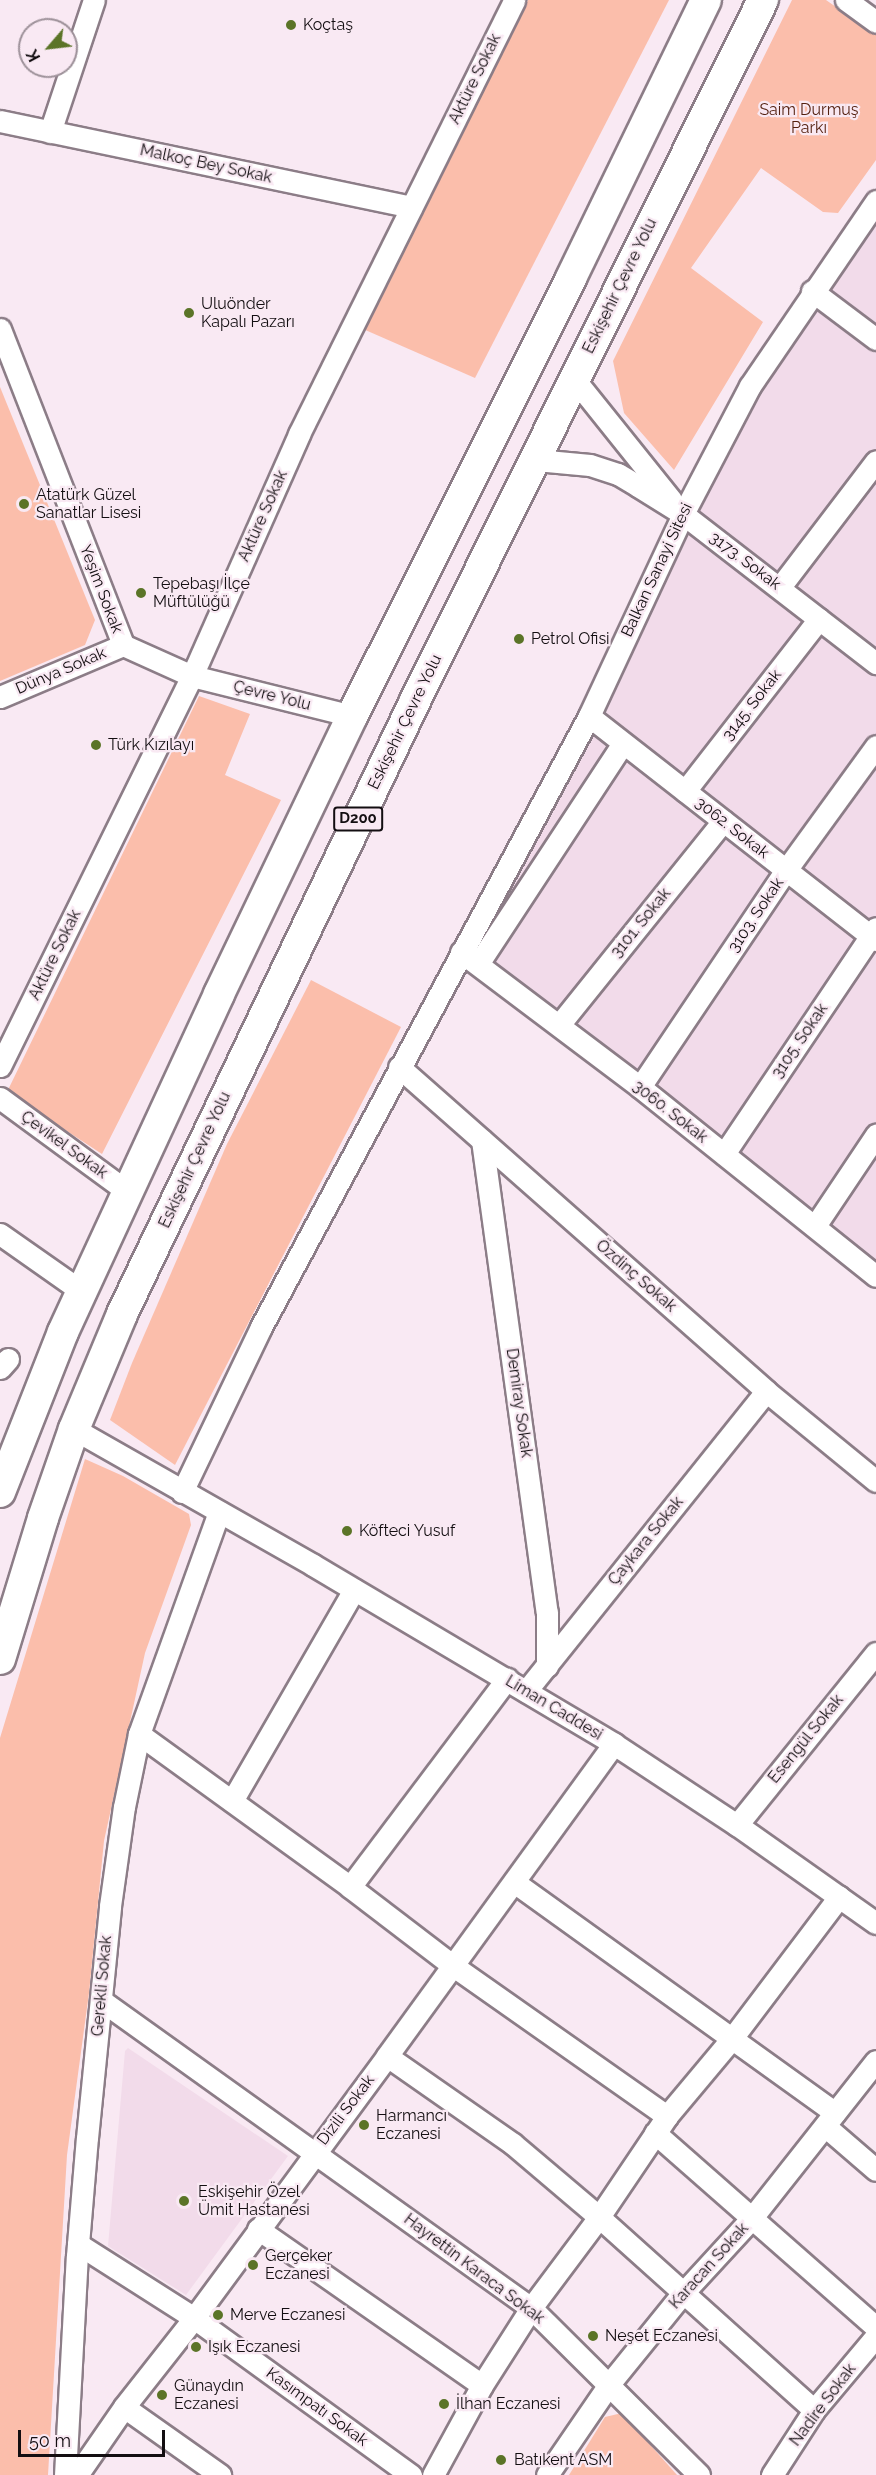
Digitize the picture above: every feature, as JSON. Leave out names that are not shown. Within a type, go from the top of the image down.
[{"type":"highway","name":"D200","points":[[0,1492],[81,1291],[352,716],[566,288],[706,0]]},
{"type":"highway","name":"Eskişehir Çevre Yolu","points":[[0,1659],[43,1518],[74,1430],[122,1314],[410,710],[536,460],[639,245],[762,7]]},
{"type":"street","points":[[50,132],[93,0]]},
{"type":"street","name":"Aktüre Sokak","points":[[0,1066],[192,676],[299,435],[514,0]]},
{"type":"street","points":[[846,0],[876,22]]},
{"type":"street","name":"Malkoç Bey Sokak","points":[[0,121],[411,207]]},
{"type":"street","name":"Balkan Sanayi Sitesi","points":[[469,958],[589,716],[683,514],[750,386],[812,291],[876,201]]},
{"type":"street","points":[[812,291],[876,339]]},
{"type":"street","name":"Yeşim Sokak","points":[[0,329],[123,645],[192,676]]},
{"type":"street","points":[[575,380],[683,514]]},
{"type":"street","name":"3173. Sokak","points":[[536,460],[590,465],[618,474],[683,514],[876,663]]},
{"type":"street","points":[[780,587],[876,461]]},
{"type":"street","name":"3145. Sokak","points":[[685,791],[819,619]]},
{"type":"street","name":"Dünya Sokak","points":[[0,697],[123,645]]},
{"type":"street","name":"Çevre Yolu","points":[[192,676],[352,716]]},
{"type":"street","name":"3062. Sokak","points":[[589,716],[786,870],[874,934]]},
{"type":"street","points":[[182,1492],[261,1327],[399,1067],[469,958],[623,743]]},
{"type":"street","name":"3103. Sokak","points":[[640,1087],[786,870],[876,746]]},
{"type":"street","name":"3101. Sokak","points":[[559,1025],[723,821]]},
{"type":"street","name":"3105. Sokak","points":[[724,1154],[874,934]]},
{"type":"street","name":"3060. Sokak","points":[[469,958],[640,1087],[876,1276]]},
{"type":"street","name":"Özdinç Sokak","points":[[399,1067],[766,1391],[876,1481]]},
{"type":"street","name":"Çevikel Sokak","points":[[0,1098],[128,1192]]},
{"type":"street","points":[[814,1226],[876,1135]]},
{"type":"street","name":"Demiray Sokak","points":[[482,1140],[546,1603],[547,1666]]},
{"type":"street","points":[[0,1234],[81,1291]]},
{"type":"street","name":"Çaykara Sokak","points":[[526,1691],[766,1391]]},
{"type":"street","name":"Liman Caddesi","points":[[74,1430],[354,1590],[614,1744],[737,1825],[876,1923]]},
{"type":"street","name":"Gerekli Sokak","points":[[65,2475],[78,2244],[111,1895],[124,1807],[139,1734],[219,1512]]},
{"type":"street","points":[[232,1802],[354,1590]]},
{"type":"street","name":"Esengül Sokak","points":[[737,1825],[876,1653]]},
{"type":"street","points":[[350,1887],[507,1679]]},
{"type":"street","points":[[139,1734],[350,1887],[661,2124],[751,2219],[876,2327]]},
{"type":"street","name":"Dizili Sokak","points":[[76,2475],[124,2407],[194,2318],[387,2056],[614,1744]]},
{"type":"street","points":[[514,1882],[733,2037],[830,2119],[876,2170]]},
{"type":"street","points":[[433,2475],[482,2385],[531,2308],[599,2217],[661,2124],[733,2037],[839,1897]]},
{"type":"street","name":"Hayrettin Karaca Sokak","points":[[102,2001],[531,2308],[610,2383],[699,2475]]},
{"type":"street","points":[[387,2056],[513,2144],[599,2217],[814,2410]]},
{"type":"street","name":"Karacan Sokak","points":[[547,2475],[610,2383],[683,2294],[751,2219],[876,2061]]},
{"type":"street","points":[[258,2229],[482,2385]]},
{"type":"street","name":"Kasımpatı Sokak","points":[[78,2244],[194,2318],[411,2475]]},
{"type":"street","name":"Nadire Sokak","points":[[772,2475],[814,2410],[872,2350]]},
{"type":"street","points":[[124,2407],[220,2475]]},
{"type":"shaded area","points":[[876,195],[876,1273],[472,950],[770,341]]},
{"type":"shaded area","name":"Eskişehir Özel Ümit Hastanesi","points":[[128,2048],[288,2156],[186,2295],[108,2246],[125,2051]]},
{"type":"green space","points":[[528,0],[669,0],[475,378],[363,329]]},
{"type":"green space","name":"Saim Durmuş Parkı","points":[[792,0],[826,0],[876,35],[876,160],[838,213],[823,212],[761,168],[691,268],[763,322],[674,470],[624,413],[613,361]]},
{"type":"green space","name":"Atatürk Güzel Sanatlar Lisesi","points":[[0,387],[95,620],[85,645],[0,681]]},
{"type":"green space","points":[[199,696],[250,714],[225,775],[281,800],[102,1154],[7,1092]]},
{"type":"green space","points":[[311,980],[401,1027],[175,1465],[110,1420],[132,1363],[227,1144]]},
{"type":"green space","points":[[85,1459],[123,1476],[189,1514],[191,1525],[145,1653],[104,1841],[89,1993],[67,2155],[48,2475],[0,2475],[0,1738]]},
{"type":"green space","points":[[622,2413],[677,2475],[569,2475],[605,2417]]},
{"type":"place","name":"Koçtaş","points":[[291,25]]},
{"type":"place","name":"Uluönder Kapalı Pazarı","points":[[189,313]]},
{"type":"place","name":"Atatürk Güzel Sanatlar Lisesi","points":[[24,504]]},
{"type":"place","name":"Tepebaşı İlçe Müftülüğü","points":[[141,593]]},
{"type":"place","name":"Petrol Ofisi","points":[[519,639]]},
{"type":"place","name":"Türk Kızılayı","points":[[96,745]]},
{"type":"place","name":"Köfteci Yusuf","points":[[347,1531]]},
{"type":"place","name":"Harmancı Eczanesi","points":[[364,2125]]},
{"type":"place","name":"Eskişehir Özel Ümit Hastanesi","points":[[184,2201]]},
{"type":"place","name":"Gerçeker Eczanesi","points":[[253,2265]]},
{"type":"place","name":"Merve Eczanesi","points":[[218,2315]]},
{"type":"place","name":"Neşet Eczanesi","points":[[593,2336]]},
{"type":"place","name":"Işık Eczanesi","points":[[196,2347]]},
{"type":"place","name":"Günaydın Eczanesi","points":[[162,2395]]},
{"type":"place","name":"İlhan Eczanesi","points":[[444,2404]]},
{"type":"place","name":"Batıkent ASM","points":[[501,2460]]}]
